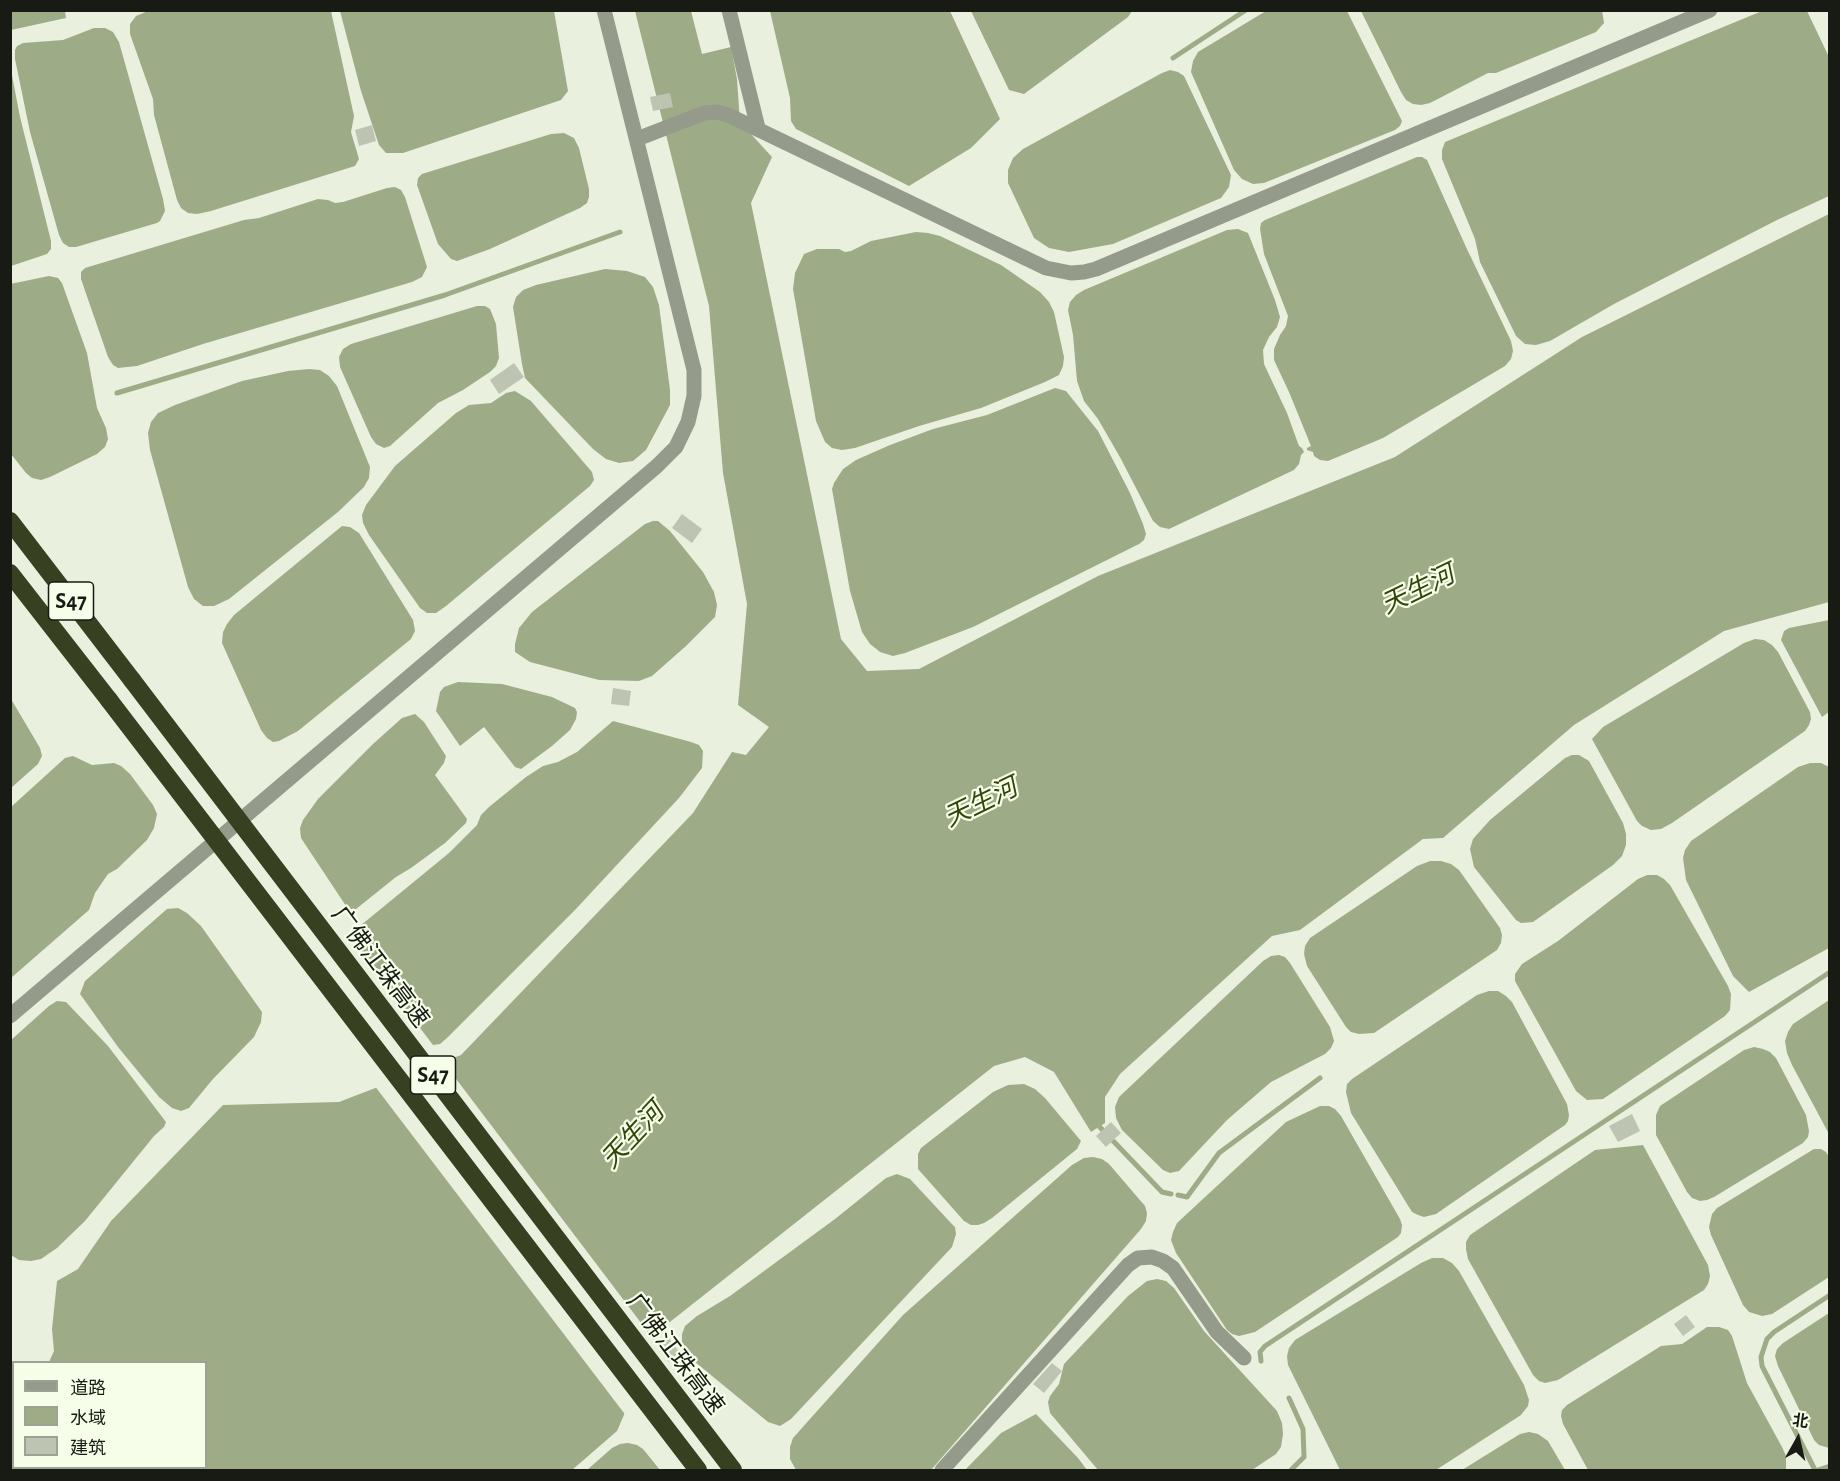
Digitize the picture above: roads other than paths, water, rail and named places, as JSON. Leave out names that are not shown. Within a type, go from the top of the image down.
[{"type":"highway","name":"广佛江珠高速","points":[[10,522],[733,1470]]},
{"type":"highway","name":"S47","points":[[10,573],[698,1470]]},
{"type":"street","points":[[10,1016],[657,466],[676,447],[688,422],[694,396],[694,370],[604,10]]},
{"type":"street","points":[[729,10],[758,128]]},
{"type":"street","points":[[637,139],[704,113],[716,112],[728,115],[1046,268],[1071,273],[1084,272],[1710,10]]},
{"type":"street","points":[[942,1470],[1128,1265],[1138,1258],[1152,1257],[1173,1268],[1217,1332],[1244,1358]]},
{"type":"water","points":[[1602,10],[1604,23],[1596,32],[1496,73],[1488,73],[1430,103],[1421,105],[1406,100],[1361,11]]},
{"type":"water","points":[[10,11],[65,11],[66,18],[11,30]]},
{"type":"water","points":[[148,11],[331,11],[354,116],[351,132],[359,159],[355,166],[211,211],[197,214],[188,213],[181,208],[154,115],[153,99],[130,34],[130,24],[136,16]]},
{"type":"water","points":[[340,11],[554,11],[568,91],[561,100],[403,153],[386,153],[379,145],[361,91]]},
{"type":"water","name":"天生河","points":[[635,11],[691,11],[702,54],[731,47],[737,79],[740,122],[772,157],[751,203],[841,639],[867,671],[919,669],[1098,576],[1395,457],[1582,337],[1829,214],[1829,602],[1724,631],[1574,725],[1443,838],[1423,839],[1300,930],[1272,936],[1120,1074],[1105,1097],[1105,1123],[1091,1132],[1054,1072],[1025,1057],[994,1066],[661,1329],[617,1431],[572,1470],[11,1470],[10,1416],[12,1415],[12,1469],[207,1469],[207,1361],[49,1361],[54,1351],[52,1329],[57,1281],[78,1269],[111,1221],[223,1105],[339,1102],[461,1055],[693,813],[732,752],[746,755],[769,727],[738,705],[747,604],[723,473],[709,306]]},
{"type":"water","points":[[770,11],[950,11],[1000,119],[971,148],[909,186],[796,129],[791,121],[790,98]]},
{"type":"water","points":[[971,11],[1132,11],[1128,17],[1024,94],[1009,90]]},
{"type":"water","points":[[1266,11],[1347,11],[1402,121],[1400,126],[1264,183],[1253,184],[1242,179],[1234,170],[1191,72],[1198,52]]},
{"type":"water","points":[[1762,11],[1807,11],[1829,57],[1829,196],[1777,220],[1614,304],[1550,341],[1536,345],[1525,344],[1516,336],[1480,262],[1475,239],[1442,159],[1445,142]]},
{"type":"water","points":[[94,28],[105,28],[113,32],[119,42],[165,211],[157,223],[76,247],[69,247],[63,243],[59,235],[30,132],[15,50],[23,43],[63,40]]},
{"type":"water","points":[[11,70],[51,249],[47,254],[11,266]]},
{"type":"water","points":[[1170,70],[1184,76],[1231,175],[1229,187],[1221,198],[1113,244],[1069,252],[1049,248],[1034,238],[1008,183],[1008,170],[1013,158],[1023,149]]},
{"type":"water","points":[[564,133],[574,138],[579,148],[589,189],[587,203],[490,249],[457,261],[451,259],[438,244],[417,185],[418,178],[422,174],[551,134]]},
{"type":"water","points":[[1417,157],[1427,160],[1511,341],[1513,351],[1511,359],[1505,366],[1383,438],[1328,461],[1320,460],[1314,456],[1313,452],[1307,450],[1311,446],[1274,360],[1274,349],[1286,326],[1288,316],[1264,254],[1261,223]]},
{"type":"water","points":[[395,187],[401,190],[405,197],[427,267],[422,277],[137,366],[118,368],[108,357],[81,279],[81,272],[85,268],[318,199],[335,203],[343,202]]},
{"type":"water","points":[[1238,229],[1248,233],[1275,300],[1280,317],[1277,327],[1263,350],[1264,364],[1287,413],[1299,446],[1304,452],[1294,470],[1169,529],[1160,527],[1153,521],[1098,419],[1084,401],[1077,381],[1073,335],[1068,310],[1070,302],[1084,290],[1227,230]]},
{"type":"water","points":[[916,232],[940,236],[1001,265],[1040,292],[1054,312],[1064,357],[1063,366],[1059,375],[981,408],[855,448],[842,450],[832,448],[825,442],[816,421],[793,289],[795,273],[804,254],[817,249],[851,251],[871,241]]},
{"type":"water","points":[[605,269],[627,271],[645,277],[653,287],[659,305],[670,390],[670,405],[646,450],[633,461],[619,463],[606,459],[593,449],[525,378],[513,307],[516,297],[523,290]]},
{"type":"water","points":[[49,276],[58,278],[62,283],[87,353],[97,408],[108,439],[105,447],[97,454],[41,480],[32,478],[26,473],[11,454],[10,284]]},
{"type":"water","points":[[477,306],[490,309],[496,324],[499,358],[496,366],[463,390],[438,403],[390,446],[384,448],[376,444],[340,367],[339,357],[343,349],[351,344]]},
{"type":"water","points":[[309,369],[320,370],[337,386],[370,467],[369,478],[364,487],[338,512],[229,599],[214,606],[203,606],[194,599],[188,587],[150,450],[148,433],[151,422],[158,413],[175,405],[242,381]]},
{"type":"water","points":[[1055,388],[1066,391],[1098,431],[1130,493],[1146,534],[1144,540],[973,627],[905,653],[893,656],[880,652],[870,644],[862,632],[850,591],[832,489],[843,469],[856,460],[890,445],[933,429],[987,415]]},
{"type":"water","points":[[515,391],[531,401],[592,472],[594,480],[590,486],[446,606],[436,613],[427,613],[420,608],[369,535],[362,515],[366,505],[395,466],[456,413],[469,405],[491,403],[506,393]]},
{"type":"water","points":[[658,521],[670,531],[703,572],[714,592],[717,605],[715,617],[686,646],[652,676],[639,681],[599,680],[530,662],[515,652],[519,628],[532,612],[645,524]]},
{"type":"water","points":[[342,526],[350,527],[359,533],[413,620],[415,631],[411,639],[298,731],[273,742],[261,730],[222,643],[223,632],[234,615]]},
{"type":"water","points":[[1829,620],[1829,712],[1822,717],[1781,640],[1784,631],[1789,628]]},
{"type":"water","points":[[1755,639],[1764,640],[1778,652],[1810,712],[1809,725],[1805,731],[1672,823],[1661,829],[1651,830],[1642,826],[1637,821],[1592,739],[1603,727],[1744,643]]},
{"type":"water","points":[[458,682],[502,684],[552,697],[575,708],[576,719],[570,730],[521,769],[515,767],[484,727],[460,746],[436,711],[440,692],[444,687]]},
{"type":"water","points":[[11,699],[40,748],[42,756],[38,764],[11,788]]},
{"type":"water","points":[[415,714],[424,722],[446,756],[435,775],[467,819],[466,823],[445,843],[396,877],[356,909],[350,909],[301,838],[300,828],[318,799],[373,744],[402,718]]},
{"type":"water","points":[[613,721],[699,745],[703,751],[702,768],[679,798],[575,910],[447,1038],[440,1044],[433,1045],[349,935],[449,853],[477,825],[481,815],[489,807],[526,777],[543,766],[558,762],[577,752]]},
{"type":"water","points":[[1579,755],[1589,761],[1623,823],[1626,845],[1622,856],[1613,865],[1533,922],[1521,923],[1516,920],[1474,867],[1470,849],[1473,839],[1490,820],[1565,758]]},
{"type":"water","points":[[73,756],[92,765],[114,763],[130,774],[157,814],[154,828],[147,840],[117,869],[108,874],[95,893],[89,910],[11,978],[11,807],[65,758]]},
{"type":"water","points":[[1810,763],[1821,763],[1829,767],[1829,948],[1749,992],[1733,976],[1686,880],[1683,858],[1685,850],[1691,841],[1798,767]]},
{"type":"water","points":[[1430,861],[1451,864],[1459,870],[1500,928],[1501,943],[1497,950],[1374,1033],[1351,1032],[1307,966],[1305,946],[1310,938],[1417,866]]},
{"type":"water","points":[[1647,875],[1657,875],[1670,885],[1728,986],[1731,994],[1730,1010],[1725,1016],[1603,1099],[1587,1100],[1576,1091],[1515,981],[1515,974],[1522,964],[1558,941],[1638,879]]},
{"type":"water","points":[[178,908],[201,926],[262,1012],[261,1022],[254,1037],[213,1079],[189,1108],[181,1111],[172,1108],[159,1097],[118,1047],[80,994],[85,981],[167,909]]},
{"type":"water","points":[[1271,956],[1285,957],[1290,963],[1330,1027],[1334,1041],[1331,1048],[1325,1054],[1271,1082],[1227,1120],[1179,1171],[1170,1173],[1163,1170],[1122,1130],[1116,1118],[1115,1107],[1119,1097],[1263,961]]},
{"type":"water","points":[[1498,991],[1512,1002],[1567,1104],[1568,1121],[1436,1214],[1424,1217],[1412,1212],[1351,1113],[1346,1092],[1347,1084],[1477,995]]},
{"type":"water","points":[[1829,1000],[1829,1134],[1792,1065],[1785,1041],[1793,1024]]},
{"type":"water","points":[[57,1001],[66,1002],[108,1046],[166,1122],[85,1221],[57,1248],[41,1259],[19,1260],[11,1255],[11,1040]]},
{"type":"water","points":[[1754,1047],[1770,1052],[1776,1058],[1806,1115],[1808,1137],[1803,1143],[1714,1197],[1700,1201],[1692,1198],[1656,1135],[1656,1115],[1660,1106],[1744,1050]]},
{"type":"water","points":[[1024,1084],[1035,1089],[1045,1098],[1081,1141],[1077,1149],[992,1218],[978,1225],[971,1225],[964,1221],[918,1169],[918,1154],[921,1148],[993,1092],[1008,1085]]},
{"type":"water","points":[[1320,1106],[1329,1106],[1341,1116],[1400,1219],[1401,1233],[1255,1332],[1239,1336],[1232,1334],[1227,1330],[1176,1253],[1171,1240],[1173,1232],[1177,1223],[1286,1122]]},
{"type":"water","points":[[1643,1145],[1708,1265],[1710,1276],[1708,1284],[1704,1290],[1558,1380],[1545,1383],[1539,1381],[1533,1375],[1468,1259],[1466,1242],[1470,1235],[1595,1150]]},
{"type":"water","points":[[1814,1149],[1821,1149],[1829,1157],[1829,1277],[1772,1314],[1762,1316],[1749,1312],[1743,1305],[1711,1235],[1709,1227],[1712,1214],[1717,1208]]},
{"type":"water","points":[[1093,1157],[1109,1164],[1145,1206],[1146,1221],[931,1470],[796,1470],[790,1459],[793,1438],[903,1315],[1072,1165],[1084,1158]]},
{"type":"water","points":[[897,1174],[910,1179],[955,1227],[956,1234],[952,1247],[791,1419],[780,1426],[768,1422],[689,1357],[682,1345],[685,1326],[835,1219],[886,1178]]},
{"type":"water","points":[[1432,1258],[1443,1258],[1459,1271],[1524,1385],[1529,1400],[1528,1406],[1521,1415],[1436,1470],[1340,1470],[1288,1365],[1289,1348],[1295,1340]]},
{"type":"water","points":[[1157,1279],[1166,1281],[1174,1288],[1204,1331],[1277,1411],[1282,1423],[1281,1447],[1276,1454],[1252,1470],[1098,1470],[1050,1413],[1048,1402],[1059,1384],[1064,1364],[1128,1296],[1147,1281]]},
{"type":"water","points":[[1829,1313],[1830,1448],[1819,1445],[1814,1440],[1775,1356],[1777,1349],[1783,1343]]},
{"type":"water","points":[[1707,1327],[1728,1330],[1732,1336],[1747,1383],[1786,1456],[1786,1470],[1588,1470],[1563,1424],[1562,1410],[1661,1346],[1682,1344]]},
{"type":"water","points":[[1036,1414],[1087,1470],[965,1470],[1001,1433]]},
{"type":"water","points":[[1529,1432],[1538,1434],[1548,1441],[1565,1470],[1462,1470],[1520,1434]]},
{"type":"water","points":[[628,1443],[643,1449],[660,1470],[587,1470],[612,1448]]},
{"type":"waterway","points":[[1173,58],[1246,10]]},
{"type":"waterway","points":[[117,393],[445,295],[620,232]]},
{"type":"waterway","points":[[1261,1361],[1260,1352],[1265,1346],[1830,972]]},
{"type":"waterway","points":[[1178,1195],[1187,1197],[1219,1153],[1320,1078]]},
{"type":"waterway","points":[[1095,1122],[1162,1192],[1171,1194]]},
{"type":"waterway","points":[[1815,1470],[1762,1366],[1761,1357],[1767,1339],[1774,1332],[1830,1295]]},
{"type":"waterway","points":[[1289,1398],[1303,1429],[1304,1457],[1291,1470]]},
{"type":"waterway","points":[[1818,1470],[1830,1466]]}]
